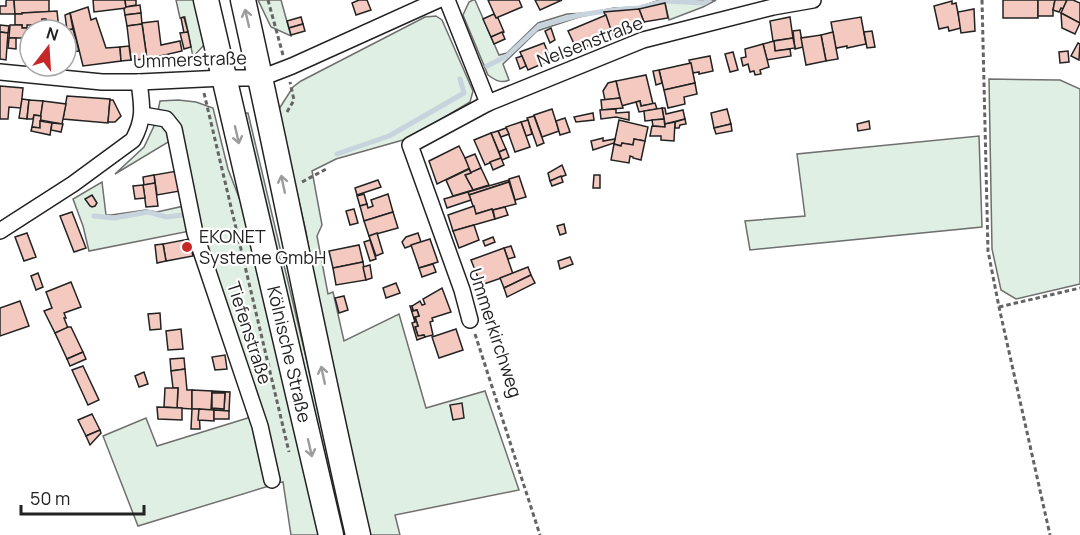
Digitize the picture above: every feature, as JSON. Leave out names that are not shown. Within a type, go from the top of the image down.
[{"type":"main road","name":"Kölnische Straße","points":[[206,0],[212,79],[331,535]]},
{"type":"main road","name":"Kölnische Straße","points":[[243,0],[358,535]]},
{"type":"street","name":"Ummerstraße","points":[[0,72],[102,82],[261,78],[438,0]]},
{"type":"street","points":[[447,0],[488,103]]},
{"type":"street","name":"Nelsenstraße","points":[[410,145],[488,103],[643,40],[773,7],[813,0]]},
{"type":"street","points":[[0,231],[73,184],[133,140],[143,115],[139,82]]},
{"type":"street","name":"Tiefenstraße","points":[[143,115],[166,120],[174,129],[195,233],[260,426],[272,480]]},
{"type":"street","name":"Ummerkirchweg","points":[[410,145],[462,290],[470,320]]},
{"type":"path","points":[[982,0],[988,251],[1050,535]]},
{"type":"path","points":[[212,79],[290,455]]},
{"type":"path","points":[[301,183],[328,168]]},
{"type":"path","points":[[999,307],[1080,288]]},
{"type":"path","name":"Ummerkirchweg","points":[[470,320],[540,535]]},
{"type":"green space","points":[[176,0],[197,0],[204,45],[193,57],[185,17],[180,18]]},
{"type":"green space","points":[[258,0],[281,0],[291,36],[271,27]]},
{"type":"green space","points":[[475,0],[499,55],[507,53],[538,23],[567,14],[639,7],[660,0],[716,0],[669,20],[665,3],[579,17],[537,31],[503,64],[509,80],[503,82],[488,75],[463,15],[469,2]]},
{"type":"green space","points":[[436,16],[442,20],[473,91],[470,102],[410,138],[336,159],[312,171],[322,225],[317,236],[328,294],[333,292],[344,341],[399,314],[426,408],[485,391],[519,490],[395,515],[400,535],[369,535],[325,345],[306,232],[279,109],[293,87],[301,81],[425,17]]},
{"type":"green space","points":[[989,79],[1060,80],[1080,89],[1080,284],[1016,299],[1001,290],[992,249]]},
{"type":"green space","points":[[160,101],[196,102],[213,108],[228,169],[243,208],[319,535],[291,535],[283,482],[278,483],[199,228],[182,137],[158,111]]},
{"type":"green space","points":[[243,113],[248,113],[348,535],[340,535]]},
{"type":"green space","points":[[155,124],[165,127],[170,141],[115,174],[144,147]]},
{"type":"green space","points":[[979,136],[982,227],[750,250],[745,221],[805,216],[797,154]]},
{"type":"green space","points":[[102,182],[106,215],[146,210],[157,212],[184,206],[190,231],[89,251],[73,199]]},
{"type":"green space","points":[[251,417],[269,486],[138,526],[103,436],[146,418],[157,446]]},
{"type":"building","points":[[7,0],[14,0],[15,14],[0,14],[0,6],[6,6]]},
{"type":"building","points":[[14,0],[49,0],[49,12],[15,14]]},
{"type":"building","points":[[93,0],[125,0],[126,8],[94,12]]},
{"type":"building","points":[[125,0],[136,0],[136,5],[126,7]]},
{"type":"building","points":[[367,0],[371,10],[356,15],[352,3]]},
{"type":"building","points":[[488,0],[519,0],[522,7],[496,18]]},
{"type":"building","points":[[535,0],[562,0],[540,10]]},
{"type":"building","points":[[1003,0],[1038,0],[1038,18],[1003,18]]},
{"type":"building","points":[[1038,0],[1055,0],[1053,16],[1038,16]]},
{"type":"building","points":[[1055,0],[1067,0],[1059,12],[1053,10]]},
{"type":"building","points":[[1067,0],[1080,3],[1080,23],[1061,13]]},
{"type":"building","points":[[952,1],[952,4],[956,3],[961,28],[949,31],[948,27],[939,29],[934,6]]},
{"type":"building","points":[[665,3],[668,18],[644,22],[639,9]]},
{"type":"building","points":[[140,5],[141,13],[125,15],[126,7]]},
{"type":"building","points":[[88,7],[91,20],[96,18],[106,48],[120,47],[121,61],[83,66],[78,46],[78,18],[71,18],[70,13]]},
{"type":"building","points":[[639,9],[644,22],[613,36],[604,12]]},
{"type":"building","points":[[974,9],[975,31],[961,33],[958,12]]},
{"type":"building","points":[[57,11],[58,18],[18,18],[18,25],[15,25],[15,14]]},
{"type":"building","points":[[141,13],[142,24],[127,26],[125,15]]},
{"type":"building","points":[[1061,13],[1080,23],[1075,34],[1062,28]]},
{"type":"building","points":[[494,14],[504,32],[491,37],[483,19]]},
{"type":"building","points":[[606,15],[613,36],[577,50],[568,31]]},
{"type":"building","points":[[184,17],[188,32],[184,33],[181,18]]},
{"type":"building","points":[[301,17],[303,24],[289,28],[287,21]]},
{"type":"building","points":[[790,17],[793,38],[773,41],[770,21]]},
{"type":"building","points":[[861,17],[866,44],[836,50],[831,22]]},
{"type":"building","points":[[158,21],[161,45],[180,41],[182,51],[147,59],[142,23]]},
{"type":"building","points":[[142,24],[147,59],[131,60],[127,26]]},
{"type":"building","points":[[303,24],[305,31],[291,35],[289,28]]},
{"type":"building","points":[[0,25],[9,26],[8,33],[0,32]]},
{"type":"building","points":[[10,25],[18,25],[18,38],[9,38]]},
{"type":"building","points":[[551,28],[555,40],[550,43],[545,31]]},
{"type":"building","points":[[800,30],[803,47],[795,49],[793,31]]},
{"type":"building","points":[[872,31],[875,47],[867,48],[864,32]]},
{"type":"building","points":[[0,32],[8,33],[6,60],[0,59]]},
{"type":"building","points":[[188,32],[191,47],[184,49],[180,33]]},
{"type":"building","points":[[502,32],[505,39],[494,44],[491,37]]},
{"type":"building","points":[[833,32],[838,59],[826,61],[821,35]]},
{"type":"building","points":[[821,35],[826,61],[806,65],[801,38]]},
{"type":"building","points":[[9,38],[16,38],[16,49],[8,48]]},
{"type":"building","points":[[793,38],[795,48],[775,51],[774,41]]},
{"type":"building","points":[[774,41],[775,51],[790,49],[791,56],[767,60],[763,44]]},
{"type":"building","points":[[544,43],[551,60],[528,70],[520,52]]},
{"type":"building","points":[[1078,43],[1080,44],[1079,60],[1071,56]]},
{"type":"building","points":[[763,44],[769,67],[760,70],[761,74],[755,75],[754,71],[750,72],[748,64],[743,66],[741,58],[746,57],[745,49]]},
{"type":"building","points":[[129,46],[131,60],[121,61],[120,47]]},
{"type":"building","points":[[1068,51],[1069,62],[1060,63],[1059,52]]},
{"type":"building","points":[[733,52],[738,70],[730,72],[725,54]]},
{"type":"building","points":[[522,56],[526,66],[520,69],[516,58]]},
{"type":"building","points":[[710,56],[713,71],[693,73],[689,60]]},
{"type":"building","points":[[691,63],[695,83],[664,90],[659,70]]},
{"type":"building","points":[[659,70],[662,83],[656,85],[653,71]]},
{"type":"building","points":[[646,75],[653,104],[641,106],[640,101],[621,106],[616,81]]},
{"type":"building","points":[[616,81],[620,98],[605,100],[603,91],[608,83]]},
{"type":"building","points":[[695,83],[697,94],[684,97],[685,104],[668,108],[664,90]]},
{"type":"building","points":[[0,86],[23,88],[21,108],[9,107],[8,119],[0,119]]},
{"type":"building","points":[[67,96],[110,99],[108,123],[63,119]]},
{"type":"building","points":[[620,98],[623,108],[602,110],[601,100]]},
{"type":"building","points":[[22,99],[29,100],[27,119],[19,118]]},
{"type":"building","points":[[29,100],[43,101],[41,116],[34,115],[33,119],[27,119]]},
{"type":"building","points":[[110,100],[113,100],[121,116],[115,122],[108,122]]},
{"type":"building","points":[[43,101],[66,104],[62,124],[40,120]]},
{"type":"building","points":[[640,101],[641,106],[655,103],[657,109],[639,112],[636,102]]},
{"type":"building","points":[[662,108],[665,108],[666,114],[683,110],[685,119],[665,124]]},
{"type":"building","points":[[662,108],[664,119],[645,121],[644,111]]},
{"type":"building","points":[[552,109],[559,131],[542,137],[534,115]]},
{"type":"building","points":[[616,109],[616,113],[629,112],[629,120],[616,117],[601,119],[600,110]]},
{"type":"building","points":[[727,109],[731,124],[714,128],[711,113]]},
{"type":"building","points":[[593,113],[594,120],[576,122],[574,117]]},
{"type":"building","points":[[34,115],[41,116],[40,128],[32,127]]},
{"type":"building","points":[[534,116],[544,143],[537,146],[527,118]]},
{"type":"building","points":[[565,118],[570,132],[560,135],[556,121]]},
{"type":"building","points":[[664,119],[665,127],[653,126],[652,120]]},
{"type":"building","points":[[685,119],[686,124],[675,128],[675,122]]},
{"type":"building","points":[[528,120],[532,134],[526,136],[521,122]]},
{"type":"building","points":[[619,120],[648,127],[645,141],[634,139],[633,145],[614,144]]},
{"type":"building","points":[[40,121],[52,123],[50,135],[31,131],[32,127],[40,128]]},
{"type":"building","points":[[869,121],[870,129],[858,131],[857,124]]},
{"type":"building","points":[[521,122],[530,147],[515,152],[506,127]]},
{"type":"building","points":[[675,122],[674,141],[661,140],[661,136],[650,136],[652,126],[665,127],[665,124]]},
{"type":"building","points":[[52,123],[63,124],[61,132],[51,130]]},
{"type":"building","points":[[731,124],[732,131],[716,134],[714,128]]},
{"type":"building","points":[[506,128],[509,134],[501,137],[498,131]]},
{"type":"building","points":[[498,131],[506,149],[499,152],[491,133]]},
{"type":"building","points":[[491,133],[501,158],[485,165],[474,140]]},
{"type":"building","points":[[603,138],[603,141],[615,139],[614,143],[593,150],[591,141]]},
{"type":"building","points":[[634,139],[645,141],[641,160],[630,156],[629,163],[611,160],[614,144],[633,145]]},
{"type":"building","points":[[459,146],[470,168],[437,184],[429,161]]},
{"type":"building","points":[[506,149],[509,157],[502,160],[499,152]]},
{"type":"building","points":[[475,154],[481,168],[471,173],[465,158]]},
{"type":"building","points":[[501,158],[504,165],[493,170],[490,162]]},
{"type":"building","points":[[562,165],[566,175],[550,181],[548,173]]},
{"type":"building","points":[[481,168],[489,185],[473,190],[465,175]]},
{"type":"building","points":[[469,169],[471,173],[465,175],[473,190],[453,196],[446,180]]},
{"type":"building","points":[[177,171],[180,191],[157,195],[154,175]]},
{"type":"building","points":[[154,175],[155,183],[144,185],[143,177]]},
{"type":"building","points":[[594,175],[600,175],[600,188],[593,188]]},
{"type":"building","points":[[519,176],[526,197],[515,200],[509,179]]},
{"type":"building","points":[[561,176],[563,182],[552,186],[550,181]]},
{"type":"building","points":[[378,180],[381,187],[357,195],[355,188]]},
{"type":"building","points":[[509,180],[509,182],[469,195],[468,192]]},
{"type":"building","points":[[509,182],[516,204],[476,214],[469,195]]},
{"type":"building","points":[[155,183],[158,206],[146,207],[143,185]]},
{"type":"building","points":[[143,185],[145,198],[135,199],[133,186]]},
{"type":"building","points":[[468,192],[471,200],[447,208],[444,199]]},
{"type":"building","points":[[364,194],[367,204],[360,206],[357,196]]},
{"type":"building","points":[[388,194],[393,212],[364,221],[360,206],[367,204],[368,208],[373,206],[371,200]]},
{"type":"building","points":[[92,195],[97,203],[92,207],[85,199]]},
{"type":"building","points":[[474,206],[476,214],[492,209],[495,219],[453,231],[448,215]]},
{"type":"building","points":[[505,207],[508,215],[495,219],[493,210]]},
{"type":"building","points":[[354,209],[358,223],[350,225],[346,211]]},
{"type":"building","points":[[72,212],[86,248],[74,252],[60,216]]},
{"type":"building","points":[[393,212],[398,228],[369,236],[364,221]]},
{"type":"building","points":[[564,224],[566,233],[560,235],[557,226]]},
{"type":"building","points":[[474,225],[479,240],[459,248],[453,231]]},
{"type":"building","points":[[27,233],[36,257],[24,261],[15,237]]},
{"type":"building","points":[[377,233],[383,253],[376,256],[369,236]]},
{"type":"building","points":[[418,233],[421,242],[405,248],[402,242],[406,237]]},
{"type":"building","points":[[493,237],[495,242],[485,246],[483,241]]},
{"type":"building","points":[[189,239],[193,256],[166,261],[163,244]]},
{"type":"building","points":[[430,239],[438,262],[419,268],[411,245]]},
{"type":"building","points":[[370,240],[376,259],[370,261],[364,242]]},
{"type":"building","points":[[163,244],[166,261],[157,263],[155,245]]},
{"type":"building","points":[[359,245],[363,262],[333,268],[329,251]]},
{"type":"building","points":[[511,246],[515,257],[508,259],[504,248]]},
{"type":"building","points":[[504,248],[513,274],[481,285],[471,260]]},
{"type":"building","points":[[570,257],[573,264],[560,269],[558,261]]},
{"type":"building","points":[[363,262],[366,280],[336,285],[333,268]]},
{"type":"building","points":[[433,264],[436,272],[422,277],[419,268]]},
{"type":"building","points":[[370,265],[372,278],[366,280],[363,267]]},
{"type":"building","points":[[528,267],[531,275],[504,288],[500,278]]},
{"type":"building","points":[[38,273],[43,287],[36,290],[31,276]]},
{"type":"building","points":[[531,275],[535,283],[507,297],[504,288]]},
{"type":"building","points":[[71,282],[81,307],[64,313],[68,328],[55,333],[44,311],[52,308],[46,292]]},
{"type":"building","points":[[396,283],[400,293],[386,298],[383,288]]},
{"type":"building","points":[[442,288],[451,312],[432,318],[433,321],[430,322],[433,335],[418,336],[415,317],[419,316],[417,310],[413,311],[412,306],[420,301],[422,305],[425,304],[423,299]]},
{"type":"building","points":[[344,296],[348,310],[339,313],[335,298]]},
{"type":"building","points":[[20,301],[29,326],[0,336],[0,308]]},
{"type":"building","points":[[410,306],[413,311],[417,310],[419,316],[415,317],[418,336],[424,335],[425,337],[417,340],[412,323],[415,322]]},
{"type":"building","points":[[160,313],[161,329],[150,330],[148,314]]},
{"type":"building","points":[[71,327],[83,352],[67,359],[55,333]]},
{"type":"building","points":[[181,329],[183,349],[168,350],[166,331]]},
{"type":"building","points":[[456,329],[463,350],[439,358],[432,337]]},
{"type":"building","points":[[83,352],[86,359],[70,366],[67,359]]},
{"type":"building","points":[[225,355],[227,369],[215,370],[212,357]]},
{"type":"building","points":[[184,358],[185,369],[171,371],[170,359]]},
{"type":"building","points":[[83,366],[99,400],[88,405],[72,370]]},
{"type":"building","points":[[185,369],[187,390],[192,390],[192,409],[177,408],[178,388],[173,388],[171,371]]},
{"type":"building","points":[[144,372],[148,384],[139,387],[135,376]]},
{"type":"building","points":[[165,388],[178,388],[177,408],[164,407]]},
{"type":"building","points":[[192,390],[212,391],[211,410],[192,409]]},
{"type":"building","points":[[212,391],[230,392],[229,411],[211,410],[212,408],[224,409],[225,393],[212,393]]},
{"type":"building","points":[[212,393],[225,393],[224,409],[212,408]]},
{"type":"building","points":[[462,403],[464,418],[453,420],[450,405]]},
{"type":"building","points":[[157,407],[182,408],[182,420],[158,419]]},
{"type":"building","points":[[192,409],[199,409],[200,429],[191,429]]},
{"type":"building","points":[[199,409],[214,410],[214,421],[198,420]]},
{"type":"building","points":[[214,410],[229,411],[229,419],[214,419]]},
{"type":"building","points":[[92,414],[100,430],[86,436],[78,420]]},
{"type":"building","points":[[100,430],[101,433],[90,445],[86,436]]},
{"type":"waterway","points":[[487,66],[507,56],[539,26],[579,15],[639,8],[665,1],[704,3],[709,0]]},
{"type":"waterway","points":[[337,154],[389,136],[464,93],[460,79]]},
{"type":"waterway","points":[[94,216],[114,218],[148,212],[167,217],[182,215]]},
{"type":"place","name":"EKONET Systeme GmbH","points":[[187,247]]}]
